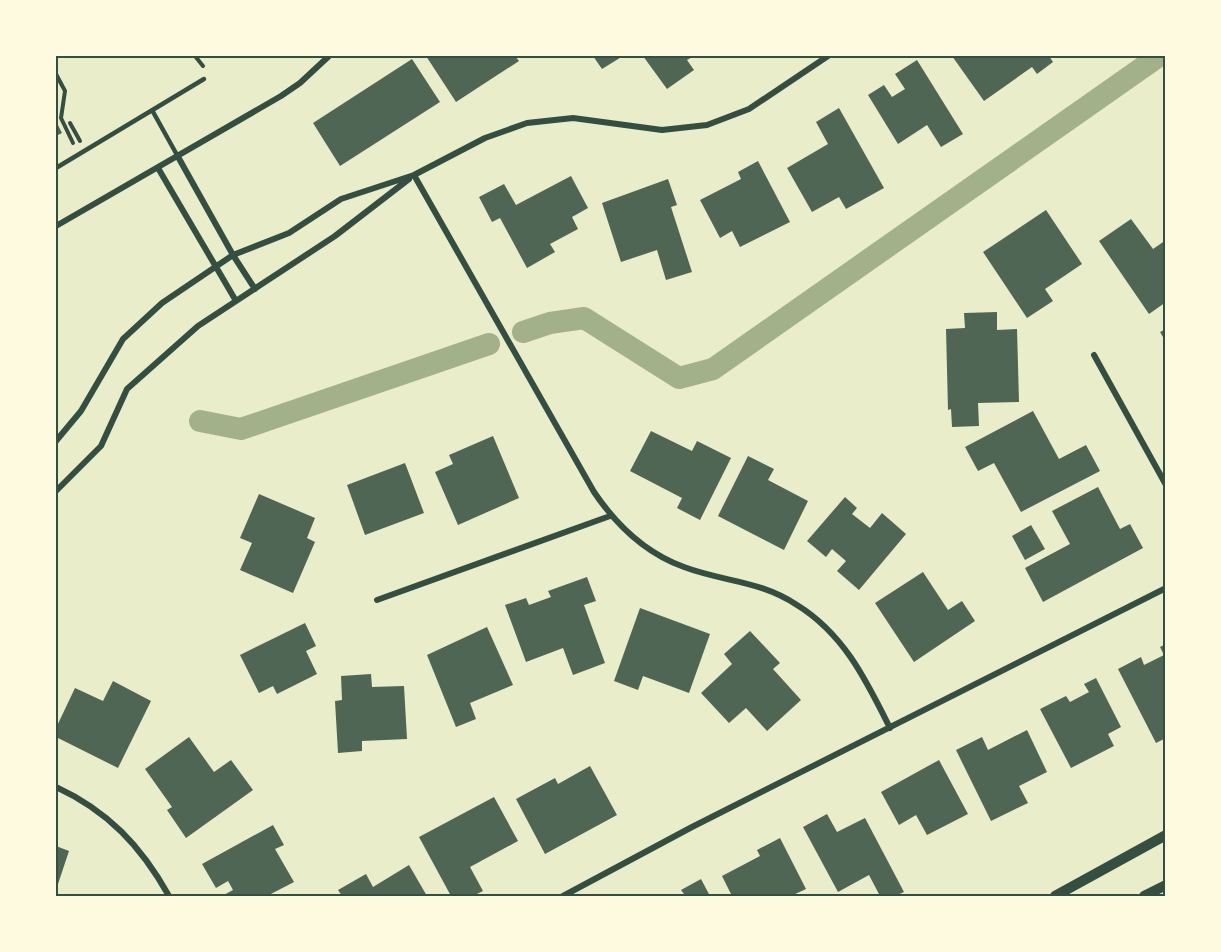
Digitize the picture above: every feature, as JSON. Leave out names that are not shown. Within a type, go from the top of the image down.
[{"type":"street","points":[[56,226],[291,89],[329,56]]},
{"type":"street","points":[[56,441],[81,411],[123,339],[162,303],[233,255],[289,233],[341,199],[414,175],[506,129],[550,119],[596,119],[662,130],[707,125],[749,109],[828,56]]},
{"type":"street","points":[[177,155],[233,255],[255,289]]},
{"type":"street","points":[[158,168],[237,301]]},
{"type":"street","points":[[56,491],[101,446],[127,389],[198,326],[337,235],[414,175]]},
{"type":"street","points":[[414,175],[594,492],[610,516],[629,535],[665,559],[685,568],[755,584],[777,593],[817,619],[849,653],[890,728]]},
{"type":"street","points":[[1094,355],[1166,485]]},
{"type":"street","points":[[377,600],[610,516]]},
{"type":"street","points":[[563,897],[692,827],[1166,588]]},
{"type":"street","points":[[56,787],[95,808],[114,823],[146,858],[169,897]]},
{"type":"street","points":[[1055,897],[1166,835]]},
{"type":"street","points":[[1144,897],[1166,885]]},
{"type":"lane","points":[[56,168],[204,79]]},
{"type":"lane","points":[[152,110],[177,155]]},
{"type":"path","points":[[195,56],[203,66]]},
{"type":"path","points":[[56,74],[65,90],[61,118],[73,142],[67,149]]},
{"type":"path","points":[[70,123],[85,150]]},
{"type":"building","points":[[426,56],[515,56],[519,61],[456,102]]},
{"type":"building","points":[[593,56],[623,56],[602,69]]},
{"type":"building","points":[[643,56],[694,56],[687,60],[694,70],[667,89]]},
{"type":"building","points":[[952,56],[1049,56],[1053,62],[1037,74],[1032,67],[984,101]]},
{"type":"building","points":[[412,59],[440,102],[340,166],[313,123]]},
{"type":"building","points":[[917,60],[963,134],[941,147],[927,125],[898,144],[868,95],[884,85],[892,97],[905,89],[895,74]]},
{"type":"building","points":[[839,108],[884,188],[846,209],[839,197],[812,212],[787,168],[828,144],[816,122]]},
{"type":"building","points":[[56,121],[62,133],[56,136]]},
{"type":"building","points":[[758,161],[790,222],[740,247],[732,231],[720,238],[700,200],[741,179],[738,172]]},
{"type":"building","points":[[571,176],[588,208],[572,217],[578,229],[550,244],[555,252],[527,268],[500,218],[492,222],[479,197],[504,184],[516,205]]},
{"type":"building","points":[[668,179],[677,205],[671,207],[692,272],[666,280],[657,250],[621,262],[602,203]]},
{"type":"building","points":[[1046,210],[1082,264],[1045,289],[1053,301],[1027,318],[983,252]]},
{"type":"building","points":[[1131,219],[1153,249],[1166,240],[1166,302],[1149,314],[1099,241]]},
{"type":"building","points":[[997,312],[997,330],[1017,329],[1019,402],[978,403],[979,426],[952,427],[951,409],[948,410],[946,329],[965,328],[964,313]]},
{"type":"building","points":[[1166,329],[1166,342],[1160,332]]},
{"type":"building","points":[[1033,411],[1059,459],[1086,445],[1100,471],[1021,512],[994,463],[978,471],[965,447]]},
{"type":"building","points":[[651,431],[692,451],[697,441],[731,458],[700,520],[677,508],[682,498],[630,471]]},
{"type":"building","points":[[493,436],[519,498],[458,525],[435,472],[453,464],[449,455]]},
{"type":"building","points":[[748,456],[774,469],[768,480],[808,501],[784,550],[718,516]]},
{"type":"building","points":[[405,463],[424,513],[365,535],[347,485]]},
{"type":"building","points":[[1098,487],[1120,529],[1130,524],[1143,548],[1043,602],[1025,568],[1070,544],[1052,511]]},
{"type":"building","points":[[259,494],[315,518],[307,538],[315,542],[293,593],[240,570],[252,543],[240,538]]},
{"type":"building","points":[[845,497],[857,508],[852,514],[870,528],[882,513],[906,534],[859,590],[837,571],[846,561],[832,549],[826,557],[807,541]]},
{"type":"building","points":[[1031,525],[1045,549],[1025,560],[1012,536]]},
{"type":"building","points":[[923,572],[948,610],[962,601],[975,621],[914,662],[875,603]]},
{"type":"building","points":[[587,577],[596,601],[584,605],[605,663],[573,675],[563,648],[526,662],[505,605],[526,598],[529,605],[551,597],[548,591]]},
{"type":"building","points":[[640,608],[710,634],[689,693],[643,676],[638,690],[614,681]]},
{"type":"building","points":[[305,623],[316,646],[306,651],[317,674],[277,694],[273,686],[259,693],[240,655]]},
{"type":"building","points":[[487,627],[513,685],[470,703],[476,719],[456,727],[427,655]]},
{"type":"building","points":[[750,631],[780,663],[773,669],[801,700],[767,731],[746,708],[729,723],[701,693],[732,664],[724,654]]},
{"type":"building","points":[[1166,644],[1166,738],[1156,743],[1118,669],[1141,657],[1144,665],[1164,655],[1160,647]]},
{"type":"building","points":[[371,674],[372,687],[404,686],[407,739],[362,741],[362,751],[338,753],[335,701],[342,700],[341,676]]},
{"type":"building","points":[[1096,678],[1121,727],[1108,734],[1114,746],[1071,768],[1040,709],[1066,696],[1070,702],[1089,692],[1084,684]]},
{"type":"building","points":[[113,681],[151,701],[118,768],[56,737],[56,728],[75,688],[103,701]]},
{"type":"building","points":[[1027,730],[1047,772],[1019,786],[1028,803],[991,821],[956,750],[982,737],[988,750]]},
{"type":"building","points":[[189,737],[214,772],[231,760],[253,790],[186,838],[167,810],[172,807],[145,769]]},
{"type":"building","points":[[939,760],[968,814],[927,835],[916,815],[899,825],[881,792]]},
{"type":"building","points":[[590,766],[617,815],[545,854],[516,799],[555,778],[558,784]]},
{"type":"building","points":[[494,797],[518,841],[470,867],[483,891],[473,896],[451,896],[419,837]]},
{"type":"building","points":[[827,814],[837,832],[865,818],[904,892],[895,896],[880,896],[869,875],[838,892],[803,827]]},
{"type":"building","points":[[273,825],[284,845],[275,849],[294,882],[267,896],[222,896],[233,890],[228,881],[216,888],[202,864]]},
{"type":"building","points":[[780,838],[806,889],[791,896],[732,896],[722,876],[760,856],[757,850]]},
{"type":"building","points":[[56,846],[69,851],[56,890]]},
{"type":"building","points":[[409,865],[427,896],[342,896],[338,890],[366,874],[373,887]]},
{"type":"building","points":[[701,879],[710,896],[678,896],[684,894],[681,890]]},
{"type":"waterway","points":[[523,332],[550,323],[584,318],[679,378],[713,369],[1159,56]]},
{"type":"waterway","points":[[200,421],[241,429],[489,344]]}]
